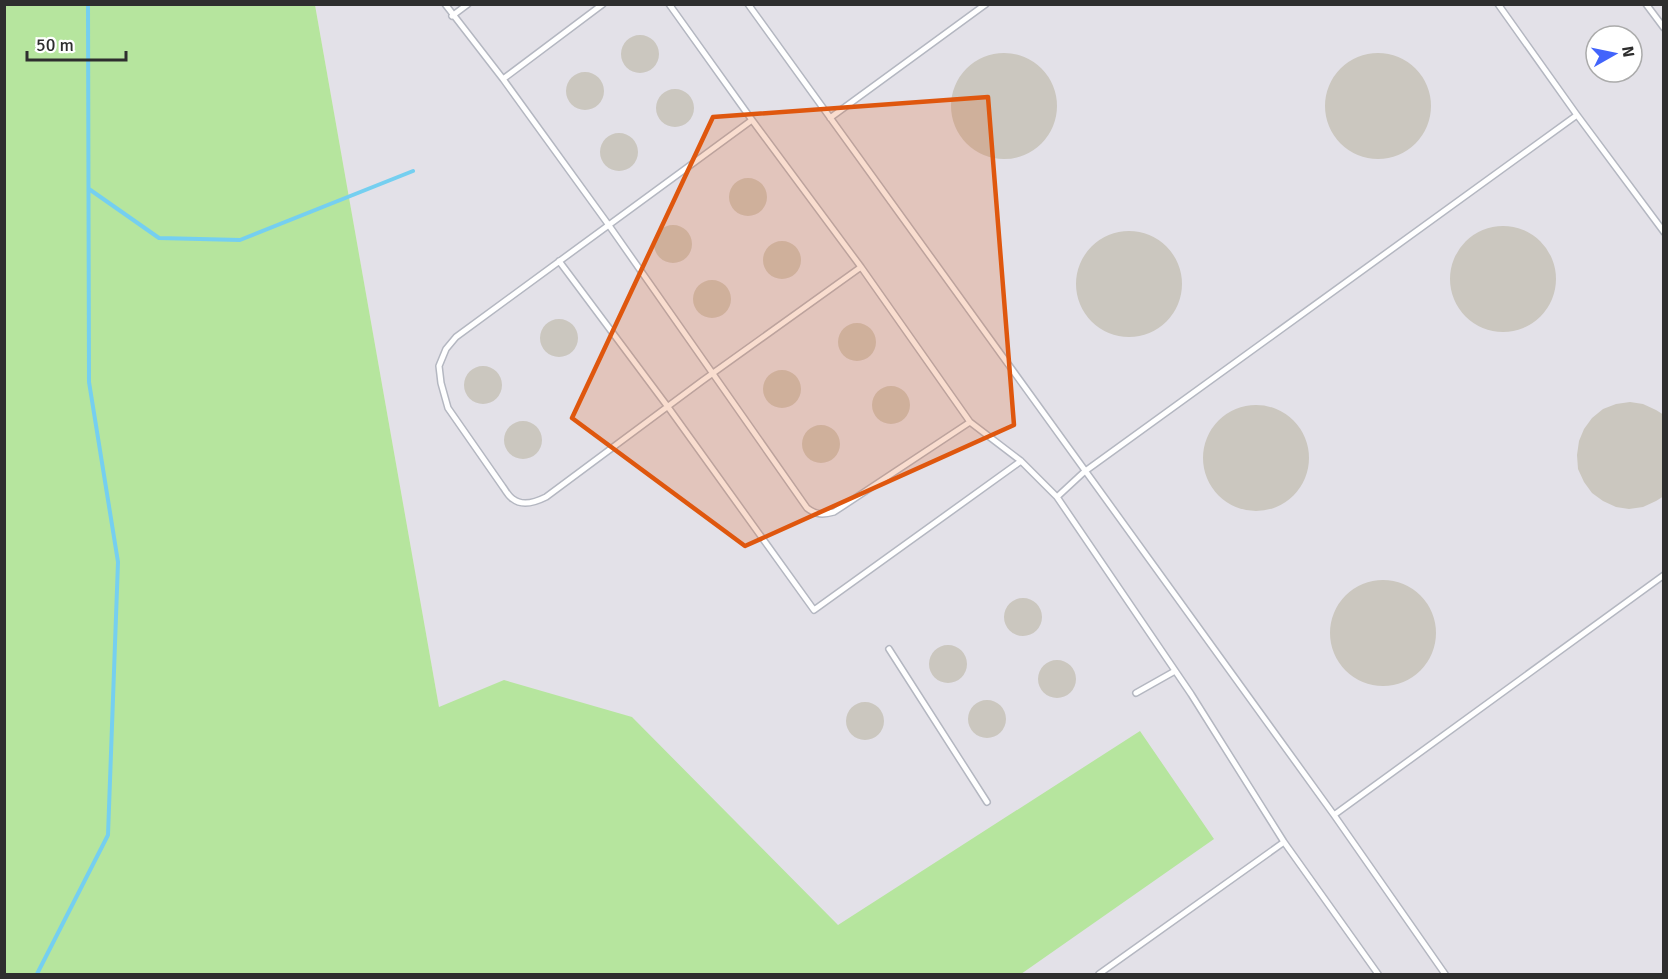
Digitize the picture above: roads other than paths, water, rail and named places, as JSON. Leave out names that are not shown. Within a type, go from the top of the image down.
[{"type":"lane","points":[[444,4],[608,224],[807,508],[814,513],[834,512],[970,422]]},
{"type":"lane","points":[[452,16],[468,4]]},
{"type":"lane","points":[[502,79],[603,4]]},
{"type":"lane","points":[[669,4],[861,267],[970,422],[1021,461],[1057,497],[1175,671],[1284,842],[1378,975]]},
{"type":"lane","points":[[747,4],[1334,815],[1445,975]]},
{"type":"lane","points":[[830,118],[986,4]]},
{"type":"lane","points":[[1498,4],[1664,232]]},
{"type":"lane","points":[[1646,4],[1664,28]]},
{"type":"lane","points":[[1057,497],[1084,472],[1577,115]]},
{"type":"lane","points":[[752,120],[456,337],[446,349],[439,366],[448,408],[503,488],[513,500],[524,504],[546,497],[861,267]]},
{"type":"lane","points":[[559,261],[668,407],[814,610],[1021,461]]},
{"type":"lane","points":[[1334,815],[1664,575]]},
{"type":"lane","points":[[889,649],[987,802]]},
{"type":"lane","points":[[1136,693],[1175,671]]},
{"type":"lane","points":[[1099,975],[1284,842]]},
{"type":"waterway","points":[[37,974],[108,835],[118,562],[89,382],[88,4]]},
{"type":"waterway","points":[[89,189],[159,238],[240,240],[413,171]]}]
